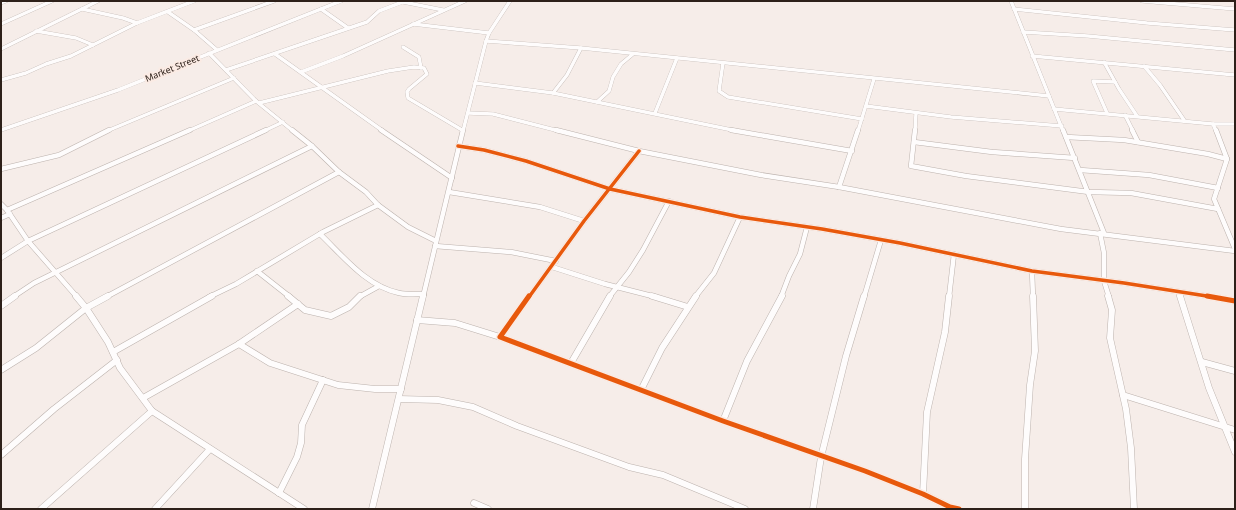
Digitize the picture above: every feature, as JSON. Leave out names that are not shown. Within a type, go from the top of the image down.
[{"type":"street","points":[[1,3],[6,1]]},
{"type":"street","points":[[1,24],[52,1]]},
{"type":"street","points":[[1,49],[98,1]]},
{"type":"street","points":[[2,81],[26,74],[46,64],[71,56],[137,23],[194,1]]},
{"type":"street","points":[[194,30],[274,1]]},
{"type":"street","name":"Market Street","points":[[1,130],[105,95],[340,1]]},
{"type":"street","points":[[301,72],[342,56],[465,1]]},
{"type":"street","points":[[372,509],[452,178],[458,146],[486,41],[489,33],[510,1]]},
{"type":"street","points":[[1011,1],[1032,56],[1089,192],[1102,233],[1104,281],[1112,310],[1110,338],[1123,395],[1131,448],[1134,509]]},
{"type":"street","points":[[1142,1],[1235,10]]},
{"type":"street","points":[[226,70],[367,22],[379,11],[404,2],[443,10]]},
{"type":"street","points":[[1014,8],[1147,23],[1235,30]]},
{"type":"street","points":[[82,9],[123,18],[137,23]]},
{"type":"street","points":[[321,9],[348,28]]},
{"type":"street","points":[[168,12],[194,30],[217,50]]},
{"type":"street","points":[[413,24],[489,33]]},
{"type":"street","points":[[36,31],[76,38],[93,45]]},
{"type":"street","points":[[1023,32],[1235,50]]},
{"type":"street","points":[[486,41],[581,48],[1049,96]]},
{"type":"street","points":[[403,47],[415,53],[420,58],[422,62],[421,68]]},
{"type":"street","points":[[553,92],[567,75],[581,48]]},
{"type":"street","points":[[209,54],[258,102],[312,146],[339,172],[366,192],[378,205],[408,227],[436,243],[512,251],[556,261]]},
{"type":"street","points":[[275,54],[452,178]]},
{"type":"street","points":[[597,102],[609,91],[613,76],[621,64],[633,54]]},
{"type":"street","points":[[1032,56],[1235,75]]},
{"type":"street","points":[[655,112],[677,58]]},
{"type":"street","points":[[1104,62],[1137,116]]},
{"type":"street","points":[[723,63],[719,91],[728,97],[862,119]]},
{"type":"street","points":[[1144,66],[1160,85],[1184,120]]},
{"type":"street","points":[[1,218],[9,212],[258,102],[322,88],[378,73],[413,67],[424,68],[427,74],[409,89],[407,92],[408,98],[462,130]]},
{"type":"street","points":[[1,169],[59,155],[99,134],[234,78]]},
{"type":"street","points":[[839,187],[852,151],[874,79]]},
{"type":"street","points":[[1107,113],[1093,81],[1115,82]]},
{"type":"street","points":[[475,83],[553,92],[597,102],[655,112],[698,124],[852,151]]},
{"type":"street","points":[[866,106],[916,113],[1062,126]]},
{"type":"street","points":[[1054,109],[1184,120],[1213,124],[1235,124]]},
{"type":"street","points":[[468,113],[493,114],[639,150],[761,175],[839,187],[1061,229],[1235,250],[1214,199],[1227,159],[1222,143],[1213,124]]},
{"type":"street","points":[[916,113],[914,142],[911,153],[911,166],[966,176],[1089,192],[1131,193],[1218,209]]},
{"type":"street","points":[[1125,115],[1138,142]]},
{"type":"street","points":[[1,258],[28,241],[283,122]]},
{"type":"street","points":[[1066,137],[1138,142],[1208,154],[1227,159]]},
{"type":"street","points":[[914,142],[984,151],[1075,158]]},
{"type":"street","points":[[1,306],[34,283],[312,146]]},
{"type":"street","points":[[458,146],[484,150],[526,161],[610,189],[740,217],[881,240],[1032,271],[1124,283],[1235,301]]},
{"type":"street","points":[[500,337],[584,221],[639,150]]},
{"type":"street","points":[[1080,170],[1123,171],[1156,175],[1184,179],[1218,188]]},
{"type":"street","points":[[1,370],[36,348],[86,308],[339,172]]},
{"type":"street","points":[[448,192],[540,206],[584,221]]},
{"type":"street","points":[[571,363],[590,328],[617,286],[629,272],[643,250],[669,201]]},
{"type":"street","points":[[1,204],[9,212],[28,241],[54,273],[86,308],[108,342],[120,368],[152,411],[304,509]]},
{"type":"street","points":[[113,352],[320,234],[378,205]]},
{"type":"street","points":[[641,390],[662,348],[688,307],[714,273],[740,217]]},
{"type":"street","points":[[723,421],[747,361],[779,304],[788,276],[800,254],[807,227]]},
{"type":"street","points":[[320,234],[359,273],[379,286],[400,293],[424,294]]},
{"type":"street","points":[[813,509],[821,457],[846,356],[881,240]]},
{"type":"street","points":[[923,494],[927,412],[945,332],[954,254]]},
{"type":"street","points":[[552,267],[605,284],[617,286],[688,307]]},
{"type":"street","points":[[257,271],[305,310],[330,316],[349,307],[360,296],[379,286]]},
{"type":"street","points":[[1025,509],[1025,459],[1030,392],[1036,351],[1032,271]]},
{"type":"street","points":[[1178,292],[1202,362],[1209,388],[1235,452]]},
{"type":"street","points":[[143,398],[239,344],[298,304]]},
{"type":"street","points":[[417,320],[448,321],[467,326],[492,336],[500,337],[821,457],[865,471],[923,494],[950,507],[959,509]]},
{"type":"street","points":[[239,344],[270,363],[338,385],[376,389],[401,389]]},
{"type":"street","points":[[1,455],[54,409],[117,360]]},
{"type":"street","points":[[1202,362],[1235,371]]},
{"type":"street","points":[[279,493],[297,457],[301,443],[302,425],[323,380]]},
{"type":"street","points":[[1123,395],[1235,430]]},
{"type":"street","points":[[399,399],[438,400],[473,408],[516,426],[622,465],[663,475],[745,509]]},
{"type":"street","points":[[41,509],[152,411]]},
{"type":"street","points":[[155,509],[210,449]]},
{"type":"street","points":[[474,503],[488,509]]},
{"type":"cycle path","points":[[458,146],[484,150],[526,161],[610,189],[740,217],[822,229],[900,243],[1032,271],[1124,283],[1235,301]]},
{"type":"cycle path","points":[[639,151],[584,221],[500,337],[723,421],[865,471],[923,494],[950,507],[959,509]]}]
